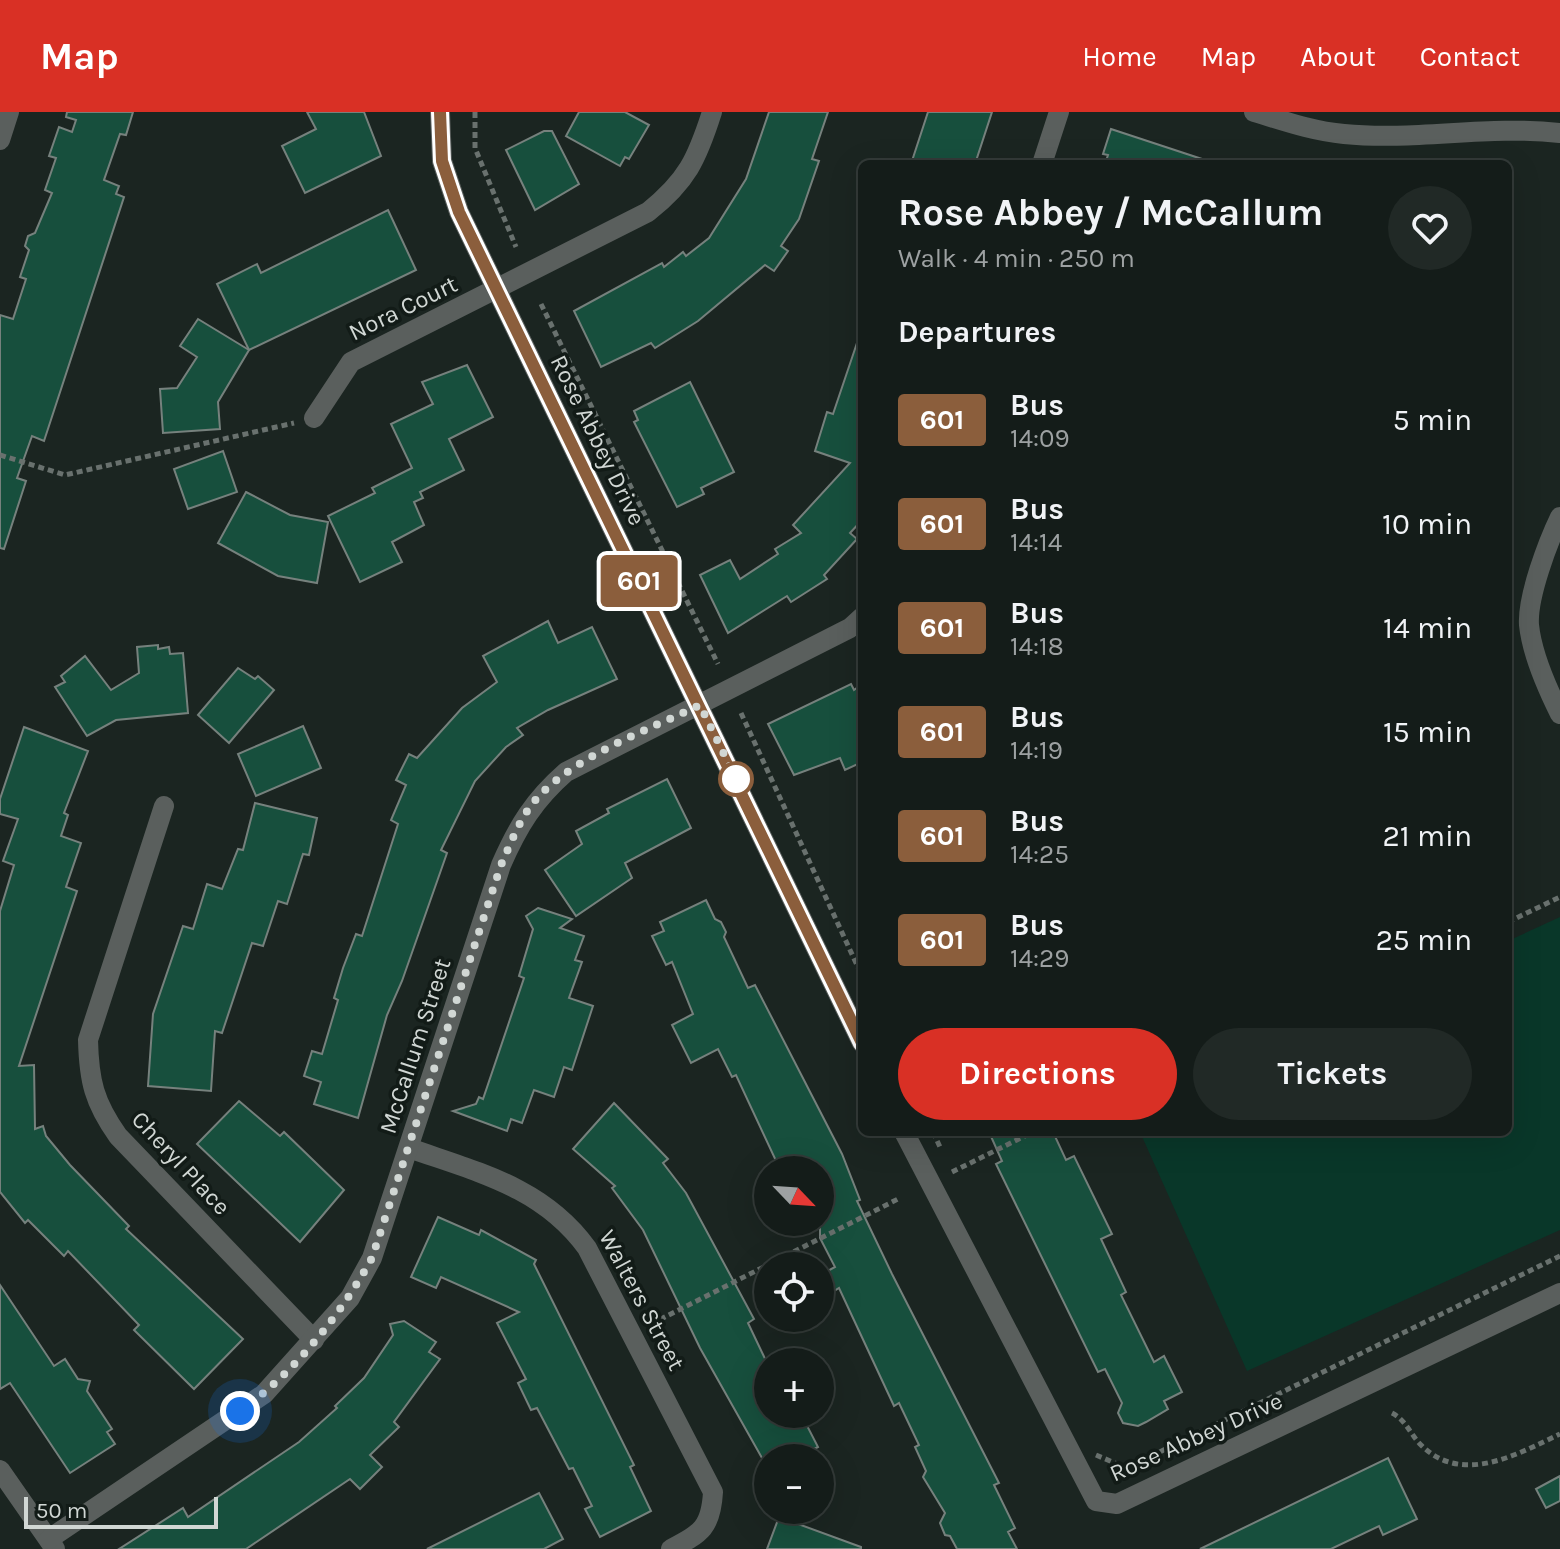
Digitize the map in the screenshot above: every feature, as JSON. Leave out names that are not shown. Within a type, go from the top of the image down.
[{"type":"street","points":[[0,140],[9,112]]},
{"type":"street","name":"Rose Abbey Drive","points":[[440,112],[442,161],[459,212],[858,1035]]},
{"type":"street","name":"Nora Court","points":[[314,418],[351,362],[648,212],[674,191],[697,159],[712,112]]},
{"type":"street","points":[[1043,160],[1059,112]]},
{"type":"street","points":[[1254,112],[1309,129],[1343,134],[1525,129],[1560,133]]},
{"type":"street","points":[[1560,517],[1544,549],[1529,624],[1548,690],[1560,714]]},
{"type":"street","name":"McCallum Street","points":[[52,1544],[264,1394],[350,1298],[372,1258],[501,865],[517,826],[538,796],[566,772],[850,628],[858,621]]},
{"type":"street","name":"Cheryl Place","points":[[164,806],[88,1040],[92,1086],[99,1109],[118,1136],[314,1340]]},
{"type":"street","name":"Rose Abbey Drive","points":[[906,1136],[1096,1501],[1117,1504],[1560,1293]]},
{"type":"street","name":"Walters Street","points":[[409,1148],[510,1183],[553,1209],[587,1248],[713,1492],[712,1514],[700,1534],[671,1549]]},
{"type":"street","points":[[0,1470],[52,1544]]},
{"type":"path","points":[[475,112],[475,148],[516,247]]},
{"type":"path","points":[[541,304],[718,664]]},
{"type":"path","points":[[0,455],[65,475],[314,418]]},
{"type":"path","points":[[741,713],[858,967]]},
{"type":"path","points":[[1512,920],[1560,897]]},
{"type":"path","points":[[935,1136],[959,1186]]},
{"type":"path","points":[[952,1172],[1025,1136]]},
{"type":"path","points":[[632,1334],[900,1198]]},
{"type":"path","name":"Rose Abbey Drive","points":[[1092,1453],[1127,1468],[1560,1256]]},
{"type":"path","points":[[1392,1413],[1401,1418],[1421,1446],[1443,1460],[1476,1466],[1500,1462],[1560,1434]]},
{"type":"green space","points":[[1560,917],[1560,1230],[1247,1371],[1142,1136],[1512,1136],[1512,939]]},
{"type":"building","points":[[67,112],[133,112],[126,135],[120,134],[104,180],[119,186],[116,194],[124,197],[44,441],[32,436],[17,478],[26,481],[4,549],[0,548],[0,315],[13,319],[26,279],[20,277],[29,250],[25,246],[28,236],[35,233],[52,193],[45,190],[56,158],[49,156],[59,127],[72,132],[76,120],[66,117]]},
{"type":"building","points":[[307,112],[364,112],[381,156],[305,193],[282,146],[316,129]]},
{"type":"building","points":[[579,112],[625,112],[649,125],[629,159],[625,157],[620,166],[566,136]]},
{"type":"building","points":[[769,112],[828,112],[812,159],[819,161],[799,219],[781,246],[788,251],[774,271],[765,265],[698,321],[655,348],[651,343],[601,367],[574,311],[662,263],[664,267],[683,252],[686,256],[709,238],[746,179]]},
{"type":"building","points":[[928,112],[992,112],[976,160],[912,160]]},
{"type":"building","points":[[1111,129],[1205,160],[1106,160],[1108,155],[1103,154]]},
{"type":"building","points":[[544,131],[552,131],[579,184],[535,210],[506,150]]},
{"type":"building","points":[[388,210],[416,270],[249,350],[217,284],[257,264],[261,273]]},
{"type":"building","points":[[198,319],[249,350],[218,402],[220,429],[163,433],[160,389],[177,388],[197,357],[180,346]]},
{"type":"building","points":[[858,340],[858,524],[850,533],[857,539],[824,575],[827,579],[791,602],[787,596],[728,633],[700,575],[730,560],[740,579],[778,554],[775,549],[801,533],[793,525],[850,463],[815,451],[827,412],[833,414]]},
{"type":"building","points":[[467,365],[493,417],[449,439],[464,470],[420,492],[423,498],[414,502],[424,525],[392,542],[402,562],[360,582],[328,516],[375,493],[372,488],[412,468],[391,424],[433,404],[422,382]]},
{"type":"building","points":[[690,382],[734,472],[701,488],[704,494],[677,507],[634,422],[638,420],[634,411]]},
{"type":"building","points":[[223,451],[237,492],[188,509],[174,469]]},
{"type":"building","points":[[246,492],[290,515],[328,522],[317,583],[278,576],[218,543]]},
{"type":"building","points":[[548,621],[558,643],[592,627],[617,679],[548,710],[517,728],[523,735],[506,747],[475,781],[441,850],[447,853],[387,1015],[358,1118],[314,1104],[321,1082],[304,1076],[312,1051],[322,1054],[338,1000],[334,998],[343,968],[356,934],[362,936],[398,824],[391,820],[406,785],[396,780],[409,754],[417,758],[462,708],[497,682],[483,656]]},
{"type":"building","points":[[158,645],[158,649],[169,647],[170,654],[183,653],[188,713],[116,720],[87,736],[55,687],[65,682],[61,676],[85,656],[111,690],[139,673],[137,647]]},
{"type":"building","points":[[238,668],[255,679],[258,676],[274,690],[229,743],[198,715]]},
{"type":"building","points":[[851,684],[854,690],[858,687],[858,764],[845,770],[840,758],[794,775],[768,724]]},
{"type":"building","points":[[303,726],[321,768],[256,796],[238,754]]},
{"type":"building","points":[[24,727],[88,751],[64,813],[68,815],[61,836],[81,843],[66,887],[77,891],[19,1066],[34,1065],[35,1129],[43,1126],[46,1136],[70,1165],[129,1226],[126,1229],[243,1339],[194,1389],[134,1330],[139,1325],[68,1251],[64,1256],[28,1220],[25,1223],[0,1192],[0,911],[14,865],[3,861],[18,819],[0,814],[0,799]]},
{"type":"building","points":[[667,779],[691,828],[625,863],[632,878],[576,916],[545,870],[582,844],[576,831],[609,813],[607,809]]},
{"type":"building","points":[[255,803],[317,818],[309,855],[303,854],[287,904],[278,901],[263,946],[252,943],[222,1033],[215,1031],[211,1091],[148,1086],[153,1014],[183,926],[193,929],[207,884],[222,889],[238,849],[243,850]]},
{"type":"building","points":[[706,900],[715,919],[721,922],[726,932],[724,937],[748,988],[755,985],[842,1154],[860,1200],[857,1201],[999,1483],[994,1485],[1015,1528],[1008,1532],[1017,1549],[957,1549],[950,1536],[945,1535],[940,1523],[945,1513],[923,1477],[926,1471],[915,1447],[919,1445],[899,1403],[894,1406],[839,1288],[834,1291],[834,1252],[827,1252],[820,1236],[834,1236],[834,1156],[774,1156],[736,1075],[732,1077],[718,1049],[691,1063],[672,1025],[693,1014],[672,962],[666,965],[652,936],[664,931],[660,922]]},
{"type":"building","points":[[538,908],[572,919],[560,928],[584,936],[575,960],[582,962],[569,998],[593,1006],[572,1070],[564,1067],[554,1097],[534,1090],[522,1123],[511,1119],[507,1131],[453,1111],[476,1104],[479,1097],[483,1099],[524,978],[519,976],[533,929],[526,916]]},
{"type":"building","points":[[239,1101],[280,1136],[284,1132],[344,1190],[300,1242],[197,1144]]},
{"type":"building","points":[[614,1103],[668,1159],[663,1163],[686,1193],[754,1319],[748,1323],[760,1348],[754,1348],[754,1428],[808,1428],[816,1444],[754,1444],[700,1348],[643,1230],[612,1188],[615,1186],[573,1149]]},
{"type":"building","points":[[991,1136],[1055,1136],[1066,1160],[1074,1156],[1112,1234],[1101,1239],[1126,1292],[1121,1295],[1154,1362],[1164,1356],[1182,1392],[1164,1401],[1168,1409],[1138,1426],[1123,1423],[1118,1413],[1122,1403],[1105,1369],[1098,1372],[996,1164],[1002,1161]]},
{"type":"building","points":[[438,1217],[479,1235],[481,1230],[536,1260],[534,1264],[634,1465],[630,1467],[651,1511],[600,1537],[585,1509],[592,1506],[573,1468],[569,1469],[537,1408],[531,1410],[518,1383],[526,1379],[497,1323],[519,1312],[441,1277],[436,1288],[411,1277]]},
{"type":"building","points":[[0,1285],[54,1366],[65,1359],[78,1379],[90,1381],[87,1391],[112,1429],[107,1432],[115,1444],[70,1473],[10,1383],[0,1389]]},
{"type":"building","points":[[404,1321],[436,1342],[429,1352],[440,1359],[394,1422],[399,1427],[370,1455],[382,1467],[360,1489],[350,1479],[246,1549],[119,1549],[183,1508],[188,1517],[299,1442],[337,1408],[335,1406],[364,1378],[393,1335],[390,1324]]},
{"type":"building","points":[[1388,1458],[1417,1519],[1383,1535],[1379,1526],[1331,1549],[1200,1549]]},
{"type":"building","points":[[1560,1476],[1560,1501],[1546,1508],[1536,1489]]},
{"type":"building","points":[[539,1493],[563,1539],[544,1549],[427,1549]]},
{"type":"building","points":[[776,1524],[798,1524],[861,1547],[861,1549],[767,1549]]},
{"type":"bus line","name":"601","points":[[440,112],[442,161],[459,212],[858,1035]]},
{"type":"route","points":[[240,1411],[264,1394],[314,1340],[350,1298],[372,1258],[501,865],[517,826],[538,796],[566,772],[700,705],[741,789],[736,779]]}]
